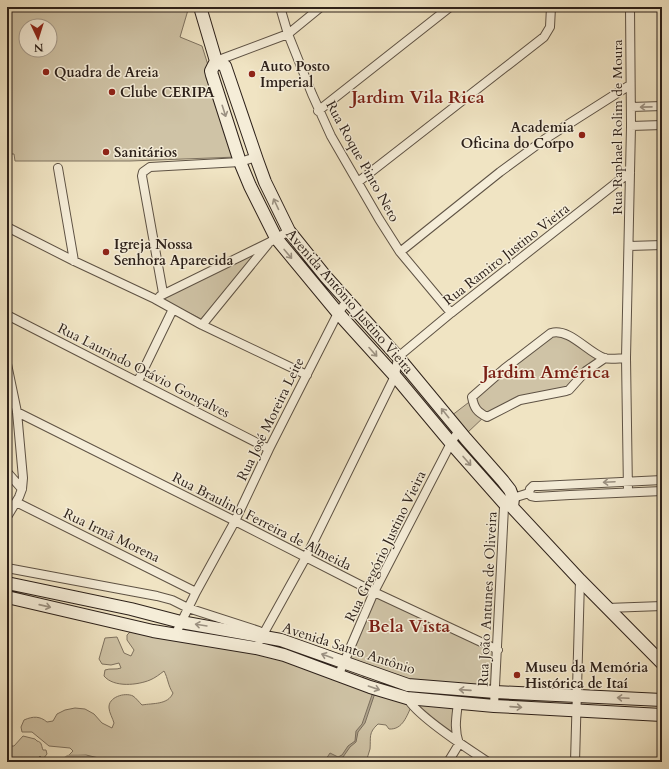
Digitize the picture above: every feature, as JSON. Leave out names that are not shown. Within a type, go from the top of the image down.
[{"type":"main road","name":"Avenida Antônio Justino Vieira","points":[[200,7],[216,61],[211,71],[212,75],[240,162],[273,240],[395,376],[451,443],[510,503],[580,580],[662,663]]},
{"type":"main road","name":"Avenida Antônio Justino Vieira","points":[[216,61],[225,66],[265,182],[289,231],[326,277],[398,357],[504,481],[510,490],[510,503]]},
{"type":"main road","name":"Avenida Santo Antônio","points":[[7,583],[131,609],[181,622],[263,635],[292,643],[408,685],[495,692],[662,700]]},
{"type":"main road","name":"Avenida Santo Antônio","points":[[7,597],[175,635],[284,654],[370,687],[407,698],[494,706],[662,715]]},
{"type":"street","name":"Rua Roque Pinto Neto","points":[[280,7],[288,34],[318,111],[379,219],[400,252],[451,313]]},
{"type":"street","points":[[216,61],[288,34],[321,7]]},
{"type":"street","points":[[318,111],[450,7]]},
{"type":"street","points":[[358,182],[544,37],[550,26],[551,7]]},
{"type":"street","name":"Rua Raphael Rolim de Moura","points":[[628,492],[626,358],[631,126],[630,7]]},
{"type":"street","points":[[400,252],[500,172],[545,139],[630,85]]},
{"type":"street","points":[[631,107],[662,106]]},
{"type":"street","points":[[631,126],[662,125]]},
{"type":"street","points":[[163,293],[142,176],[143,172],[150,167],[240,162],[256,157]]},
{"type":"street","points":[[58,168],[74,261]]},
{"type":"street","name":"Rua Ramiro Justino Vieira","points":[[398,357],[451,313],[630,172]]},
{"type":"street","points":[[7,227],[307,375]]},
{"type":"street","points":[[155,299],[163,293],[289,231]]},
{"type":"street","points":[[202,324],[273,240]]},
{"type":"street","points":[[629,246],[662,245]]},
{"type":"street","name":"Rua José Moreira Leite","points":[[175,635],[196,592],[235,521],[269,449],[338,313],[347,301]]},
{"type":"street","points":[[138,382],[173,309]]},
{"type":"street","name":"Rua Laurindo Otávio Gonçalves","points":[[7,315],[269,449]]},
{"type":"street","points":[[605,358],[586,372],[566,391],[520,400],[487,417],[479,413],[475,408],[472,397],[544,336],[551,332],[555,331],[568,335],[605,358],[626,358]]},
{"type":"street","points":[[256,648],[306,557],[395,376],[398,357]]},
{"type":"street","points":[[7,364],[17,412],[22,466],[22,489],[7,517]]},
{"type":"street","name":"Rua Braulino Ferreira de Almeida","points":[[17,412],[374,592],[498,650]]},
{"type":"street","name":"Rua Gregório Justino Vieira","points":[[339,674],[374,592],[459,430]]},
{"type":"street","points":[[7,472],[22,489]]},
{"type":"street","points":[[510,503],[529,493],[533,486],[662,480]]},
{"type":"street","points":[[529,493],[531,496],[536,497],[662,491]]},
{"type":"street","name":"Rua Irmã Morena","points":[[16,502],[196,592]]},
{"type":"street","name":"Rua João Antunes de Oliveira","points":[[494,706],[498,650],[503,511],[510,503]]},
{"type":"street","points":[[7,568],[172,600],[188,608],[263,635]]},
{"type":"street","points":[[574,762],[580,580]]},
{"type":"street","points":[[607,608],[662,606]]},
{"type":"street","points":[[408,685],[407,698],[426,717],[459,744],[488,762]]},
{"type":"street","points":[[458,703],[455,733],[459,744]]},
{"type":"street","points":[[448,762],[459,744]]},
{"type":"shaded area","name":"Clube CERIPA","points":[[7,7],[182,7],[188,10],[180,37],[202,46],[237,157],[130,161],[15,161],[14,154],[7,154]]},
{"type":"shaded area","points":[[267,245],[201,319],[158,297]]},
{"type":"shaded area","points":[[559,333],[600,357],[569,388],[535,394],[486,415],[466,434],[451,416],[477,396],[544,337]]},
{"type":"shaded area","points":[[374,592],[498,650],[495,692],[414,686],[413,699],[458,703],[459,744],[412,705],[404,721],[398,727],[389,729],[386,725],[378,724],[375,727],[371,735],[370,749],[366,762],[62,762],[73,751],[70,748],[49,746],[32,732],[22,732],[21,727],[24,720],[36,717],[47,722],[53,721],[57,714],[65,710],[75,708],[85,709],[94,714],[102,723],[112,728],[114,723],[109,710],[109,704],[118,696],[133,696],[142,705],[160,703],[168,700],[173,693],[164,671],[150,680],[133,684],[120,684],[108,680],[104,676],[105,670],[121,668],[119,663],[111,665],[102,664],[99,659],[105,638],[117,637],[124,653],[131,656],[134,650],[127,640],[127,635],[131,631],[256,648],[361,684],[365,670],[344,662]]},
{"type":"shaded area","points":[[374,689],[376,690],[365,723],[358,732],[356,742],[350,747],[343,757],[333,762],[319,762],[326,759],[330,753],[338,757],[342,755],[348,746],[355,741],[356,731],[362,724]]},
{"type":"shaded area","points":[[23,736],[39,741],[43,750],[46,750],[47,754],[43,759],[40,756],[38,758],[40,762],[7,762],[7,755],[11,746],[14,746]]},
{"type":"shaded area","points":[[86,755],[110,762],[62,762],[69,756]]},
{"type":"waterway","points":[[70,762],[83,762]]},
{"type":"place","name":"Quadra de Areia","points":[[46,72]]},
{"type":"place","name":"Auto Posto Imperial","points":[[252,74]]},
{"type":"place","name":"Clube CERIPA","points":[[112,92]]},
{"type":"place","name":"Academia Oficina do Corpo","points":[[582,135]]},
{"type":"place","name":"Sanitários","points":[[106,152]]},
{"type":"place","name":"Igreja Nossa Senhora Aparecida","points":[[106,252]]},
{"type":"place","name":"Museu da Memória Histórica de Itaí","points":[[517,675]]},
{"type":"district","name":"Jardim Vila Rica","points":[[418,97]]},
{"type":"district","name":"Jardim América","points":[[546,372]]},
{"type":"district","name":"Bela Vista","points":[[409,626]]}]
